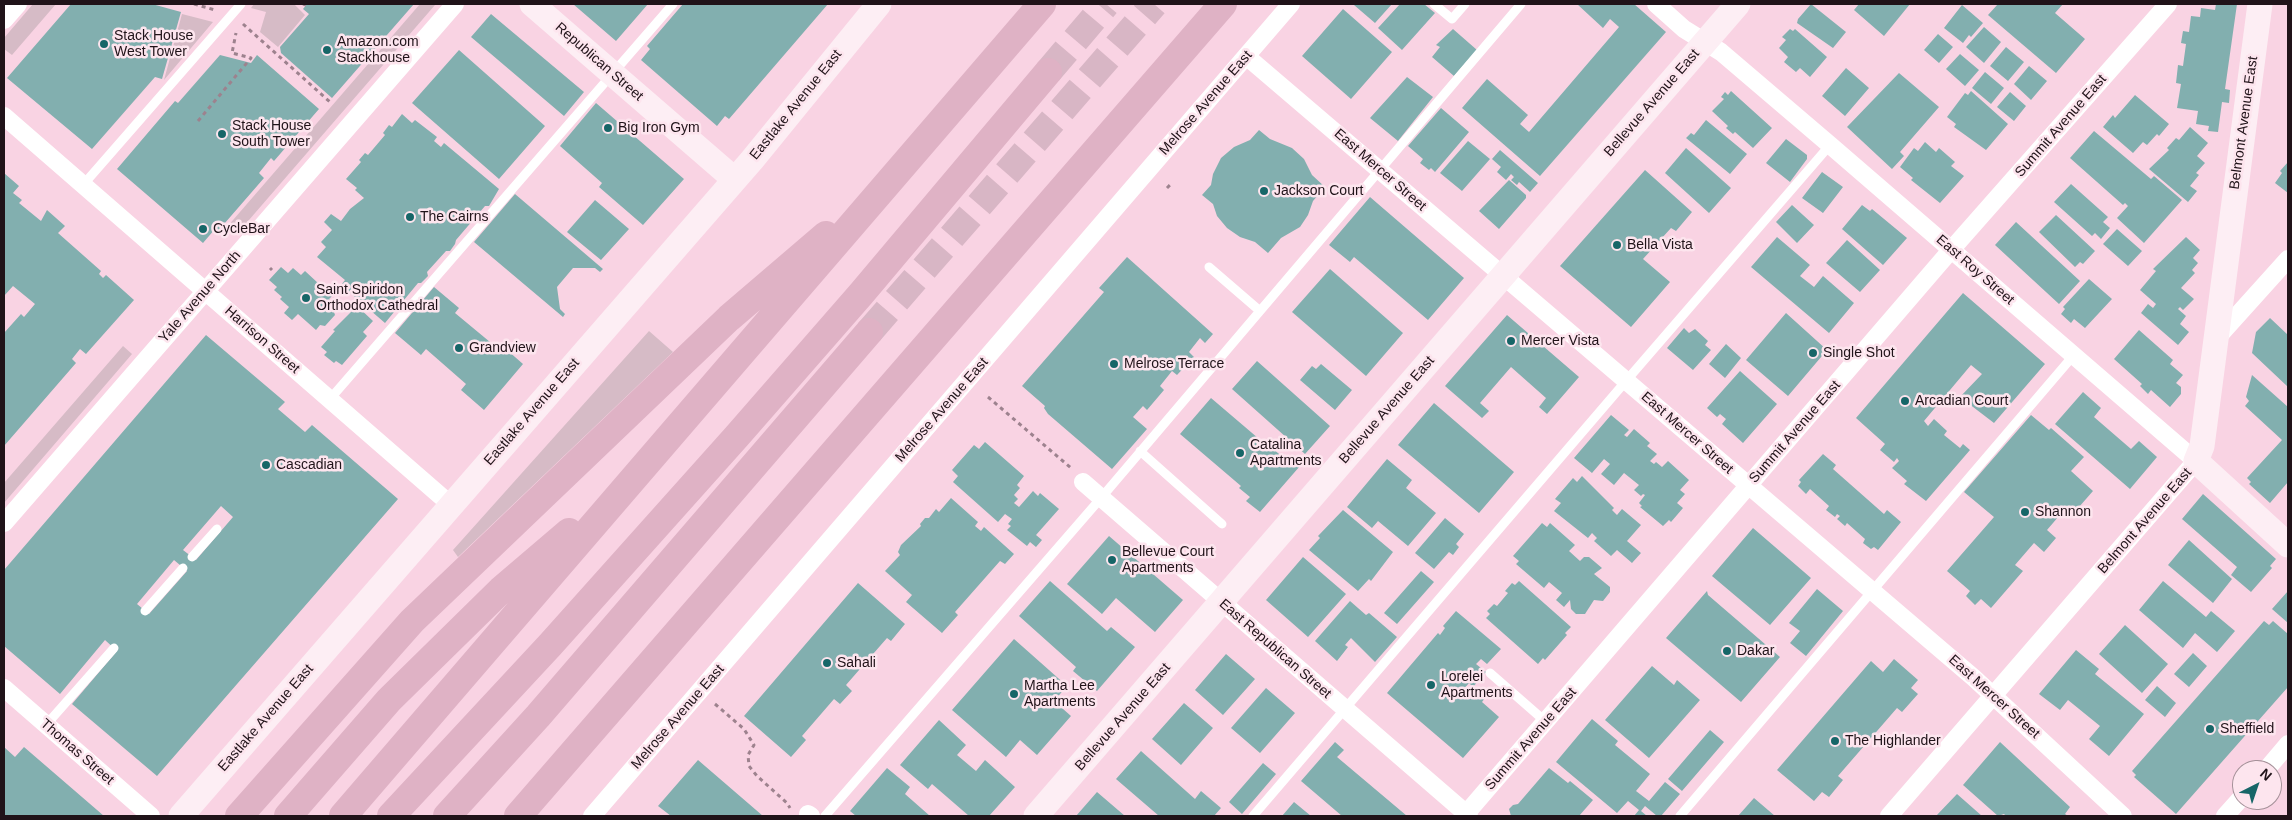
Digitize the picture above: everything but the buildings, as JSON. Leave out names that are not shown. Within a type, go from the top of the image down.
[{"type":"highway","points":[[343,816],[1042,4]]},
{"type":"highway","points":[[357,816],[681,437],[1056,4]]},
{"type":"highway","points":[[518,816],[1223,4]]},
{"type":"highway","points":[[391,816],[550,645],[861,294],[1048,72]]},
{"type":"highway","points":[[240,816],[365,672],[463,571],[729,318],[896,175]]},
{"type":"highway","points":[[447,816],[538,716],[869,332]]},
{"type":"highway","points":[[288,816],[389,700],[494,597],[681,437]]},
{"type":"street","points":[[4,20],[18,4]]},
{"type":"street","name":"Yale Avenue North","points":[[4,523],[455,4]]},
{"type":"street","name":"Republican Street","points":[[532,4],[734,179]]},
{"type":"street","name":"Eastlake Avenue East","points":[[181,816],[734,179],[879,4]]},
{"type":"street","name":"Melrose Avenue East","points":[[592,816],[1291,4]]},
{"type":"street","name":"East Roy Street","points":[[1656,4],[1684,29],[1720,52],[1830,145],[2287,540]]},
{"type":"street","name":"Bellevue Avenue East","points":[[1036,816],[1738,4]]},
{"type":"street","name":"Summit Avenue East","points":[[1466,816],[1951,250],[2168,4]]},
{"type":"street","name":"Belmont Avenue East","points":[[1889,816],[2196,461],[2202,446],[2260,4]]},
{"type":"street","name":"East Mercer Street","points":[[1246,56],[1873,591],[1994,696],[2123,816]]},
{"type":"street","name":"Harrison Street","points":[[4,116],[451,505]]},
{"type":"street","points":[[2215,340],[2288,259]]},
{"type":"street","name":"East Republican Street","points":[[1079,477],[1466,816]]},
{"type":"street","name":"Thomas Street","points":[[4,688],[151,816]]},
{"type":"street","points":[[2274,760],[2288,744]]},
{"type":"lane","points":[[83,185],[241,4]]},
{"type":"lane","points":[[330,399],[673,4]]},
{"type":"lane","points":[[1434,4],[1452,19],[1465,4]]},
{"type":"lane","points":[[814,815],[1101,498],[1521,4]]},
{"type":"lane","points":[[1253,816],[1830,145]]},
{"type":"lane","points":[[1209,266],[1260,311]]},
{"type":"lane","points":[[1680,816],[2073,356]]},
{"type":"lane","points":[[1140,451],[1222,524]]},
{"type":"lane","points":[[192,557],[217,528]]},
{"type":"lane","points":[[145,611],[183,568]]},
{"type":"lane","points":[[46,725],[114,648]]},
{"type":"lane","points":[[1490,673],[1546,722]]},
{"type":"path","points":[[194,4],[216,10]]},
{"type":"path","points":[[239,21],[330,102]]},
{"type":"path","points":[[198,120],[251,58],[232,53],[234,44]]},
{"type":"path","points":[[988,397],[1079,477]]},
{"type":"path","points":[[712,701],[744,729],[754,745],[748,755],[749,766],[757,776],[787,803]]},
{"type":"shaded area","points":[[33,4],[56,4],[12,55],[4,49],[4,38]]},
{"type":"shaded area","points":[[254,4],[294,4],[305,15],[278,47],[260,32],[266,12],[251,8]]},
{"type":"shaded area","points":[[420,4],[435,5],[236,235],[227,227]]},
{"type":"shaded area","points":[[182,14],[213,22],[164,80]]},
{"type":"shaded area","points":[[649,331],[673,352],[458,557],[453,550]]},
{"type":"shaded area","points":[[123,346],[132,354],[4,503],[4,483]]},
{"type":"tunnel","points":[[1048,72],[1106,4]]},
{"type":"tunnel","points":[[869,332],[1154,4]]},
{"type":"place","name":"Stack House West Tower","points":[[104,44]]},
{"type":"place","name":"Amazon.com Stackhouse","points":[[327,50]]},
{"type":"place","name":"Big Iron Gym","points":[[608,128]]},
{"type":"place","name":"Stack House South Tower","points":[[222,134]]},
{"type":"place","name":"Jackson Court","points":[[1264,191]]},
{"type":"place","name":"The Cairns","points":[[410,217]]},
{"type":"place","name":"CycleBar","points":[[203,229]]},
{"type":"place","name":"Bella Vista","points":[[1617,245]]},
{"type":"place","name":"Saint Spiridon Orthodox Cathedral","points":[[306,298]]},
{"type":"place","name":"Mercer Vista","points":[[1511,341]]},
{"type":"place","name":"Grandview","points":[[459,348]]},
{"type":"place","name":"Single Shot","points":[[1813,353]]},
{"type":"place","name":"Melrose Terrace","points":[[1114,364]]},
{"type":"place","name":"Arcadian Court","points":[[1905,401]]},
{"type":"place","name":"Catalina Apartments","points":[[1240,453]]},
{"type":"place","name":"Cascadian","points":[[266,465]]},
{"type":"place","name":"Shannon","points":[[2025,512]]},
{"type":"place","name":"Bellevue Court Apartments","points":[[1112,560]]},
{"type":"place","name":"Dakar","points":[[1727,651]]},
{"type":"place","name":"Sahali","points":[[827,663]]},
{"type":"place","name":"Lorelei Apartments","points":[[1431,685]]},
{"type":"place","name":"Martha Lee Apartments","points":[[1014,694]]},
{"type":"place","name":"Sheffield","points":[[2210,729]]},
{"type":"place","name":"The Highlander","points":[[1835,741]]}]
